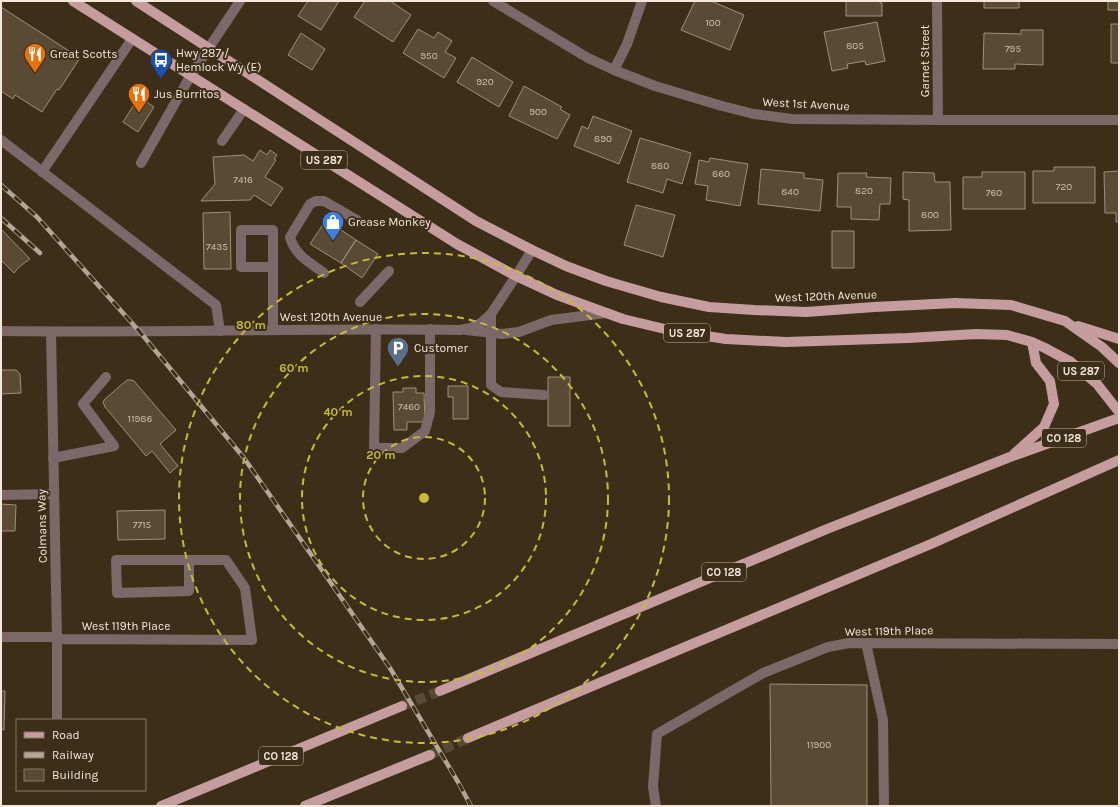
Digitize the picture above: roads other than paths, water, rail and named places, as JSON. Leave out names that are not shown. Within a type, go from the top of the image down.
[{"type":"main road","name":"US 287","points":[[73,1],[457,244],[516,276],[557,295],[623,319],[673,330],[726,339],[786,342],[976,334],[1007,335],[1032,342],[1071,362],[1097,384],[1119,412]]},
{"type":"main road","name":"US 287","points":[[136,1],[476,221],[532,250]]},
{"type":"main road","name":"West 120th Avenue","points":[[532,250],[566,266],[606,281],[661,297],[710,307],[806,312],[955,303],[1011,305],[1065,321],[1102,347],[1119,363]]},
{"type":"main road","name":"US 287","points":[[1065,321],[1119,339]]},
{"type":"main road","points":[[1010,457],[1044,427],[1054,404],[1050,381],[1036,363],[1032,342]]},
{"type":"main road","name":"CO 128","points":[[440,691],[563,641],[828,529],[1010,457],[1119,418]]},
{"type":"main road","points":[[468,738],[931,544],[1119,460]]},
{"type":"main road","name":"CO 128","points":[[161,806],[402,706]]},
{"type":"main road","points":[[304,806],[430,755]]},
{"type":"street","points":[[140,163],[191,75],[240,1]]},
{"type":"street","name":"West 1st Avenue","points":[[493,1],[588,58],[614,70],[655,86],[754,114],[792,119],[1119,120]]},
{"type":"street","points":[[614,70],[626,44],[642,1]]},
{"type":"street","name":"Garnet Street","points":[[937,1],[938,120]]},
{"type":"street","points":[[42,172],[132,39]]},
{"type":"street","points":[[222,141],[244,109]]},
{"type":"street","points":[[1,140],[216,305],[220,330]]},
{"type":"street","points":[[324,273],[297,252],[290,237],[310,204],[316,201],[324,201],[358,220]]},
{"type":"street","points":[[273,267],[241,267],[241,230],[273,230],[274,330]]},
{"type":"street","name":"West 120th Avenue","points":[[1,331],[460,330],[470,328],[481,323],[491,314],[532,250]]},
{"type":"street","points":[[360,302],[389,271]]},
{"type":"street","points":[[460,330],[502,334],[519,332],[551,320],[606,312]]},
{"type":"street","points":[[491,314],[491,385],[501,392],[544,395]]},
{"type":"street","points":[[376,329],[374,448],[402,448],[425,431],[430,412],[430,330]]},
{"type":"street","name":"Colmans Way","points":[[51,332],[57,639],[57,719]]},
{"type":"street","points":[[53,458],[114,446],[83,404],[106,377]]},
{"type":"street","points":[[1,495],[54,494]]},
{"type":"street","points":[[116,560],[190,560],[189,591],[117,593],[116,560]]},
{"type":"street","name":"West 119th Place","points":[[1,637],[52,637],[57,639],[252,640],[245,588],[226,560],[190,560]]},
{"type":"street","name":"West 119th Place","points":[[656,806],[654,787],[657,734],[763,673],[828,647],[849,643],[1119,644]]},
{"type":"street","points":[[866,643],[883,720],[884,806]]},
{"type":"tunnel","points":[[402,706],[440,691]]},
{"type":"tunnel","points":[[430,755],[468,738]]},
{"type":"railway","points":[[1,185],[37,217],[140,332],[244,458],[390,668],[471,806]]},
{"type":"railway","points":[[1,218],[40,253]]},
{"type":"place","name":"Great Scotts","points":[[35,74]]},
{"type":"place","name":"Hwy 287 / Hemlock Wy (E)","points":[[161,80]]},
{"type":"place","name":"Jus Burritos","points":[[139,114]]},
{"type":"place","name":"Grease Monkey","points":[[333,242]]},
{"type":"place","name":"Customer","points":[[398,368]]}]
